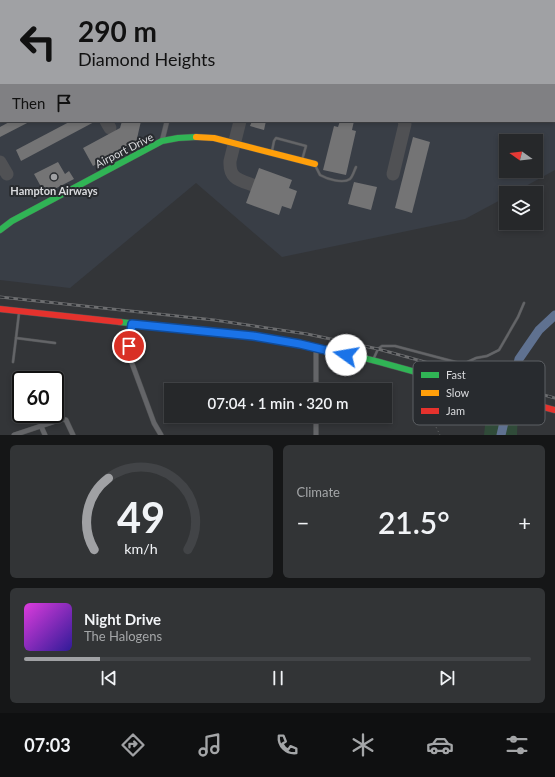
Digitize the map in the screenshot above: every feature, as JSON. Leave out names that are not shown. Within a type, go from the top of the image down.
[{"type":"main road","name":"Airport Drive","points":[[0,230],[18,218],[162,141],[187,137],[204,137],[223,140],[315,164]]},
{"type":"main road","points":[[0,309],[253,336],[316,348],[413,372]]},
{"type":"main road","points":[[545,407],[555,410]]},
{"type":"street","points":[[162,141],[167,122]]},
{"type":"street","points":[[132,324],[129,346],[131,364],[154,423],[161,435]]},
{"type":"street","points":[[316,348],[316,383]]},
{"type":"street","points":[[14,435],[64,419],[67,421],[73,435]]},
{"type":"street","points":[[316,423],[316,435]]},
{"type":"street","points":[[41,426],[44,435]]},
{"type":"lane","points":[[271,152],[276,138],[306,146],[302,160]]},
{"type":"lane","points":[[315,164],[320,175],[341,181],[351,178],[356,167]]},
{"type":"lane","points":[[470,361],[476,358],[488,356],[499,350],[518,317],[524,303]]},
{"type":"lane","points":[[13,362],[19,312]]},
{"type":"lane","points":[[16,338],[55,343]]},
{"type":"lane","points":[[372,361],[378,349],[382,346],[395,346],[452,361]]},
{"type":"path","points":[[435,425],[440,435]]},
{"type":"shaded area","points":[[0,122],[555,122],[555,170],[543,177],[543,134],[499,134],[499,178],[540,178],[526,186],[499,186],[499,201],[465,219],[282,257],[196,183],[70,288],[0,280]]},
{"type":"green space","points":[[485,425],[517,425],[517,435],[484,435]]},
{"type":"building","points":[[9,122],[29,122],[0,137],[0,127]]},
{"type":"building","points":[[69,122],[94,122],[21,161],[16,150]]},
{"type":"building","points":[[122,122],[141,122],[136,143],[93,166],[83,148],[120,128]]},
{"type":"building","points":[[252,122],[266,122],[264,130],[250,126]]},
{"type":"building","points":[[340,122],[354,122],[352,130],[356,131],[346,175],[323,170],[334,126],[338,127]]},
{"type":"building","points":[[413,137],[430,142],[412,213],[395,208]]},
{"type":"building","name":"Hampton Airways","points":[[58,162],[65,174],[69,171],[74,179],[45,194],[34,174]]},
{"type":"building","points":[[259,168],[292,180],[289,188],[297,191],[291,209],[282,206],[279,215],[246,203]]},
{"type":"building","points":[[354,182],[377,187],[371,210],[348,204]]},
{"type":"waterway","points":[[519,361],[539,330],[555,315]]},
{"type":"waterway","points":[[501,435],[503,425]]},
{"type":"taxiway","points":[[107,122],[110,128]]},
{"type":"taxiway","points":[[240,122],[230,161],[231,172],[239,180],[253,185]]},
{"type":"taxiway","points":[[393,174],[404,122]]},
{"type":"taxiway","points":[[0,162],[7,174]]},
{"type":"railway","points":[[0,297],[214,320],[307,334],[378,349],[421,361]]},
{"type":"railway","points":[[545,395],[555,398]]},
{"type":"traffic: fast","points":[[0,230],[12,221],[162,141],[196,137]]},
{"type":"traffic: fast","points":[[120,322],[276,340],[342,353],[413,372]]},
{"type":"traffic: slow","points":[[196,137],[214,138],[315,164]]},
{"type":"traffic: jam","points":[[0,309],[120,322]]},
{"type":"traffic: jam","points":[[545,407],[555,410]]},
{"type":"place","name":"Hampton Airways","points":[[54,177]]},
{"type":"route","points":[[129,346],[132,324],[253,336],[300,344],[346,355]]}]
